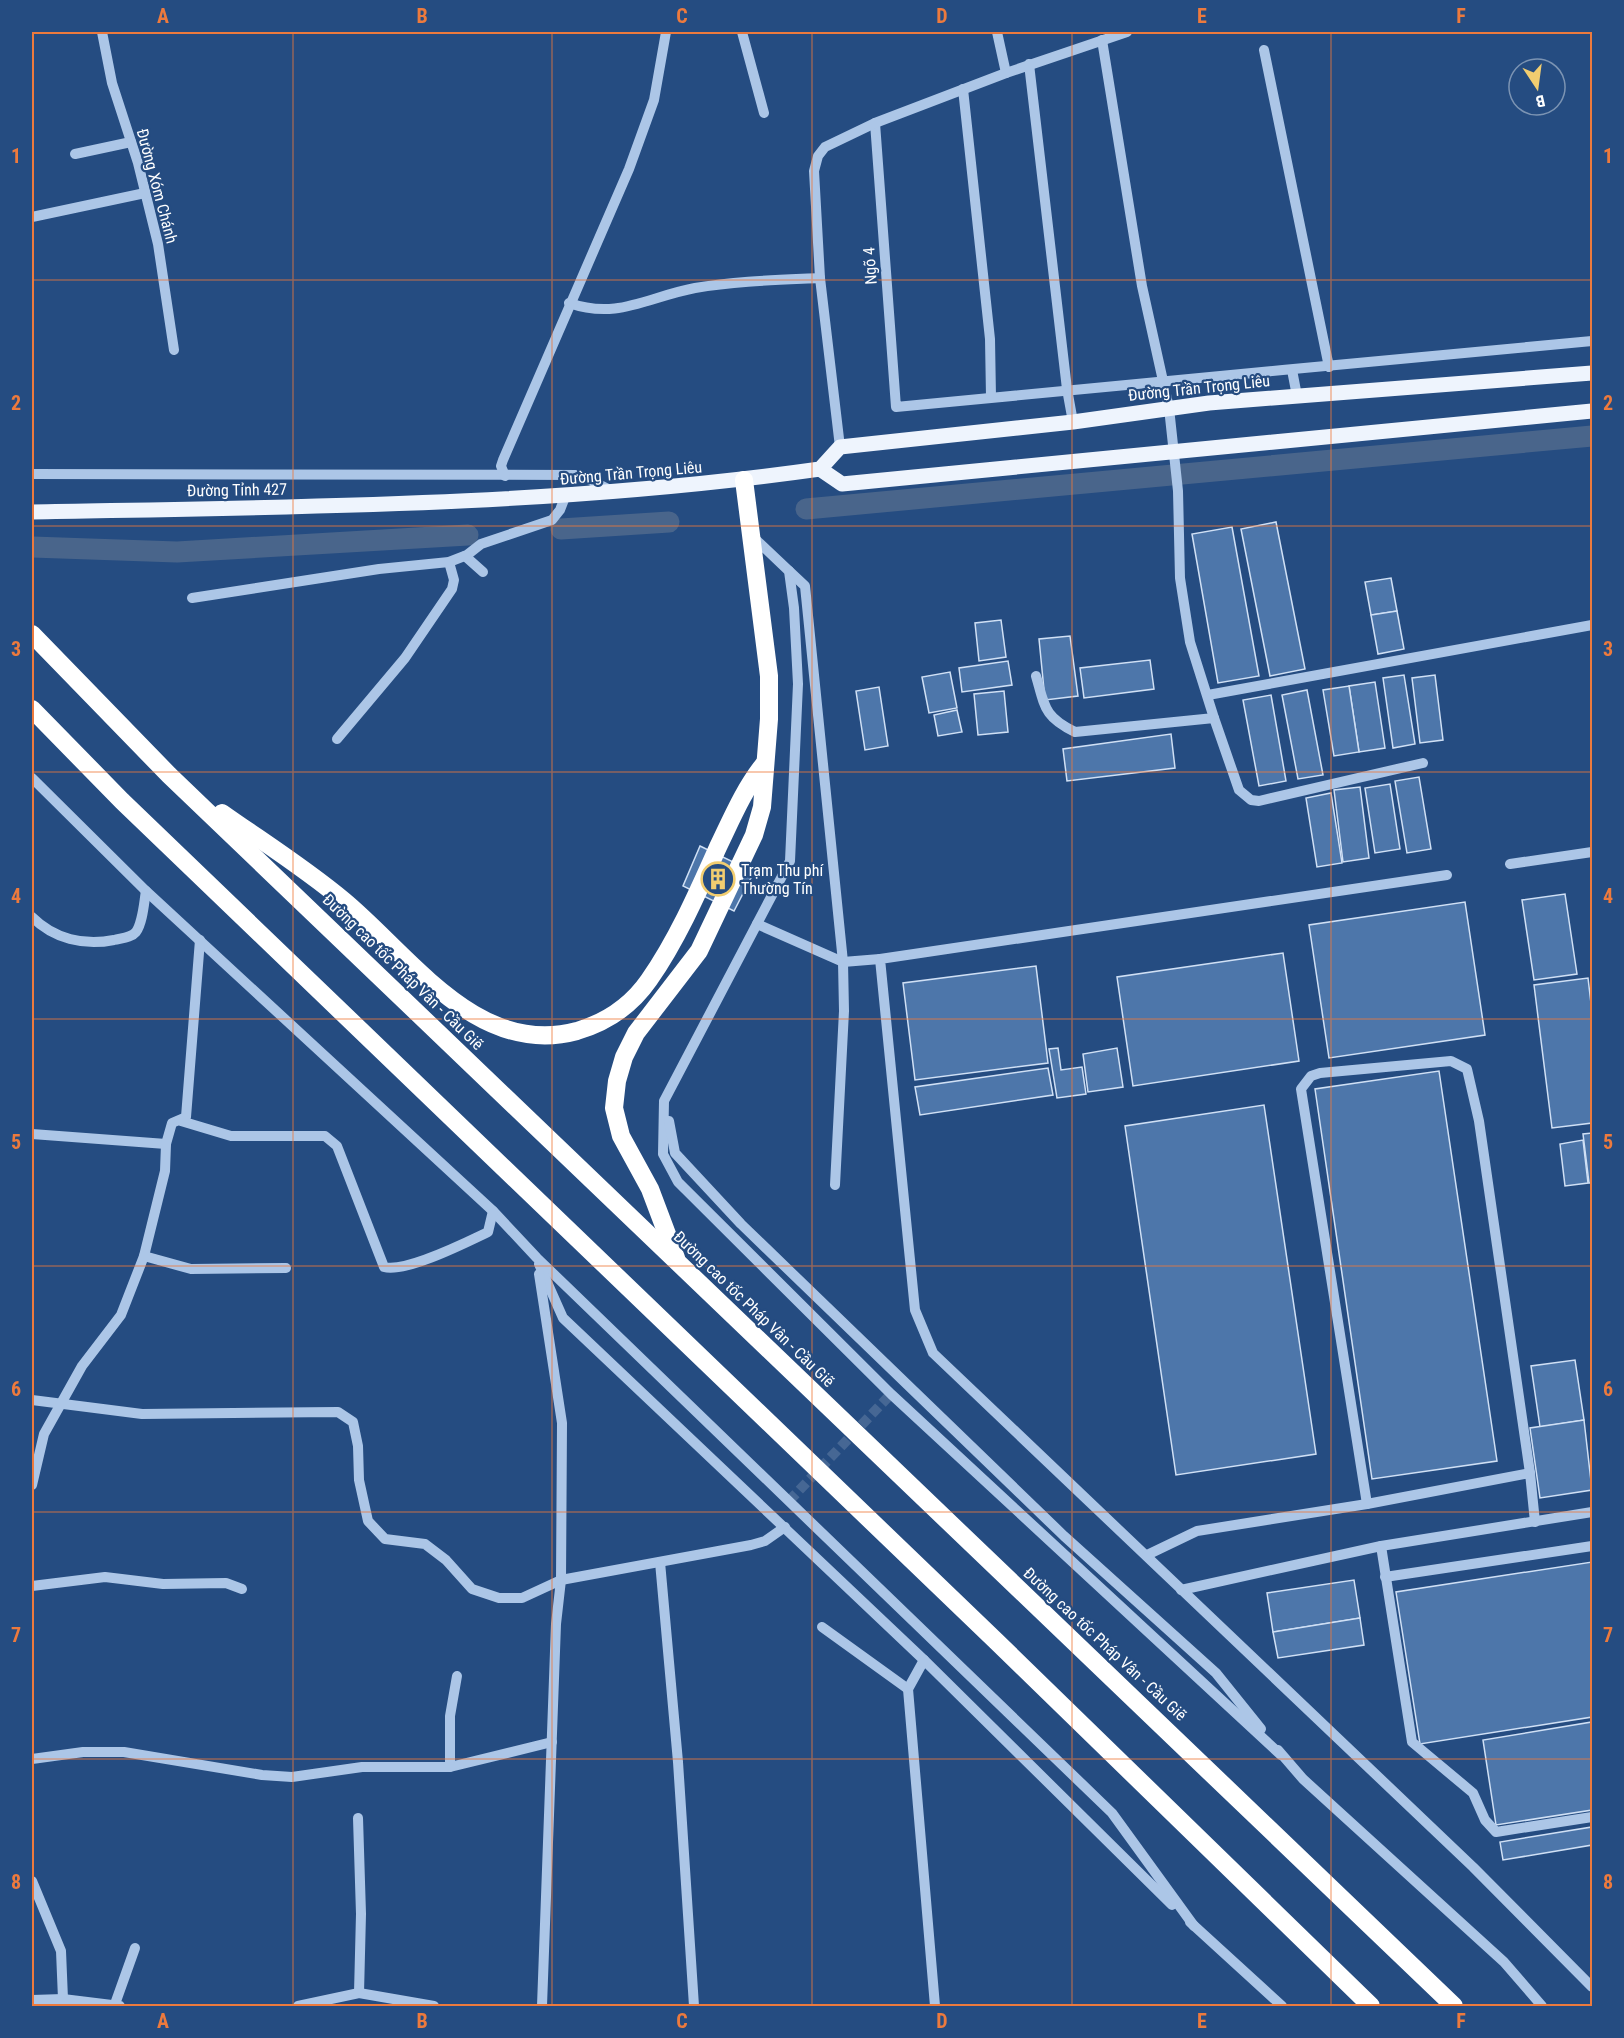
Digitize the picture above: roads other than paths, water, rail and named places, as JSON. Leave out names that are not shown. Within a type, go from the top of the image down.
[{"type":"highway","points":[[678,1263],[650,1189],[621,1136],[614,1108],[617,1081],[624,1057],[636,1033],[699,951],[754,835],[762,807],[769,719],[769,676],[744,480]]},
{"type":"highway","name":"Đường cao tốc Pháp Vân - Cầu Giẽ","points":[[32,634],[169,775],[1454,2007]]},
{"type":"highway","points":[[32,709],[122,801],[1004,1649],[1371,2007]]},
{"type":"highway","points":[[169,775],[344,900],[419,973],[459,1003],[492,1025],[524,1035],[534,1035],[564,1034],[596,1026],[624,1010],[649,981],[702,883],[749,783],[764,764]]},
{"type":"main road","name":"Đường Trần Trọng Liêu","points":[[840,447],[1073,422],[1169,408],[1593,373]]},
{"type":"main road","points":[[840,447],[820,469],[842,484],[1593,411]]},
{"type":"main road","name":"Đường Trần Trọng Liêu","points":[[444,503],[614,493],[744,480],[820,469]]},
{"type":"main road","name":"Đường Tỉnh 427","points":[[32,512],[444,503]]},
{"type":"street","name":"Đường Xóm Chánh","points":[[102,32],[112,83],[131,142],[158,244],[174,350]]},
{"type":"street","points":[[505,476],[501,466],[503,460],[569,303],[629,169],[654,100],[666,32]]},
{"type":"street","points":[[742,32],[764,113]]},
{"type":"street","points":[[997,32],[1006,72]]},
{"type":"street","points":[[840,447],[820,278],[814,171],[818,156],[825,147],[875,123],[1006,72],[1127,32]]},
{"type":"street","points":[[1102,40],[1142,286],[1165,379],[1178,491],[1180,578],[1190,642],[1239,790],[1251,800],[1259,801],[1423,763]]},
{"type":"street","points":[[1263,50],[1329,367]]},
{"type":"street","points":[[1029,64],[1067,389],[1073,422]]},
{"type":"street","points":[[963,89],[990,339],[991,397],[1165,379],[1329,367],[1593,341]]},
{"type":"street","name":"Ngõ 4","points":[[875,123],[896,407],[991,397]]},
{"type":"street","points":[[75,154],[131,142]]},
{"type":"street","points":[[32,217],[145,193]]},
{"type":"street","points":[[569,303],[586,308],[617,310],[661,295],[697,288],[820,278]]},
{"type":"street","points":[[1292,370],[1297,396]]},
{"type":"street","points":[[32,474],[580,475],[614,493]]},
{"type":"street","points":[[192,598],[380,569],[449,562],[466,556],[481,544],[552,520],[560,510],[565,497]]},
{"type":"street","points":[[750,534],[805,586],[843,962],[844,1011],[835,1185]]},
{"type":"street","points":[[466,556],[483,572]]},
{"type":"street","points":[[337,739],[405,658],[452,590],[453,580],[449,562]]},
{"type":"street","points":[[789,571],[798,684],[790,861],[664,1101],[663,1154],[678,1182],[891,1394],[1281,1755]]},
{"type":"street","points":[[1208,695],[1593,625]]},
{"type":"street","points":[[1036,676],[1046,708],[1055,723],[1075,732],[1214,718]]},
{"type":"street","points":[[32,778],[146,891],[493,1211],[537,1258],[1112,1813],[1194,1926]]},
{"type":"street","points":[[1510,864],[1593,852]]},
{"type":"street","points":[[757,924],[843,962],[880,959],[1447,876]]},
{"type":"street","points":[[32,917],[39,924],[68,940],[97,944],[132,936],[138,929],[146,891]]},
{"type":"street","points":[[32,1485],[44,1434],[82,1366],[121,1315],[144,1256],[165,1171],[165,1144],[172,1124],[186,1117],[200,940]]},
{"type":"street","points":[[880,959],[915,1310],[933,1353],[1473,1867],[1593,1987]]},
{"type":"street","points":[[1367,1504],[1301,1089],[1311,1076],[1320,1073],[1451,1061],[1467,1069],[1479,1121],[1535,1521]]},
{"type":"street","points":[[664,1101],[675,1153],[741,1224],[1064,1536],[1216,1673],[1303,1779],[1504,1962],[1542,2007]]},
{"type":"street","points":[[181,1121],[231,1136],[326,1136],[337,1146],[384,1267],[405,1264],[449,1251],[488,1232],[493,1211]]},
{"type":"street","points":[[32,1134],[165,1144]]},
{"type":"street","points":[[144,1256],[191,1269],[286,1268]]},
{"type":"street","points":[[537,1258],[563,1318],[924,1660],[1194,1926],[1282,2007]]},
{"type":"street","points":[[537,1258],[562,1423],[561,1580],[556,1624],[542,2007]]},
{"type":"street","points":[[32,1400],[142,1414],[338,1412],[353,1422],[358,1446],[359,1480],[368,1521],[385,1539],[425,1544],[446,1560],[472,1589],[499,1599],[522,1598],[561,1580],[751,1545],[765,1541],[785,1527]]},
{"type":"street","points":[[1147,1555],[1197,1531],[1367,1504],[1530,1473]]},
{"type":"street","points":[[1181,1590],[1381,1546],[1593,1512]]},
{"type":"street","points":[[1381,1546],[1412,1742],[1473,1793],[1485,1820],[1496,1832],[1593,1817]]},
{"type":"street","points":[[1385,1577],[1593,1546]]},
{"type":"street","points":[[660,1562],[678,1762],[694,2007]]},
{"type":"street","points":[[32,1586],[105,1576],[163,1584],[226,1583],[243,1589]]},
{"type":"street","points":[[822,1627],[908,1689]]},
{"type":"street","points":[[924,1660],[908,1689],[935,2007]]},
{"type":"street","points":[[450,1767],[450,1716],[458,1676]]},
{"type":"street","points":[[32,1759],[83,1752],[124,1752],[262,1775],[292,1777],[362,1767],[450,1767],[552,1742]]},
{"type":"street","points":[[358,1818],[361,1914],[359,1993]]},
{"type":"street","points":[[32,1881],[61,1951],[65,2003]]},
{"type":"street","points":[[32,2000],[118,2005],[135,1948]]},
{"type":"street","points":[[298,2007],[359,1993],[434,2007]]},
{"type":"waterway","points":[[806,509],[1592,436]]},
{"type":"waterway","points":[[561,529],[669,522]]},
{"type":"waterway","points":[[32,547],[177,552],[468,535]]},
{"type":"tunnel","points":[[789,1501],[891,1394]]},
{"type":"place","name":"Trạm Thu phí Thường Tín","points":[[718,879]]}]
